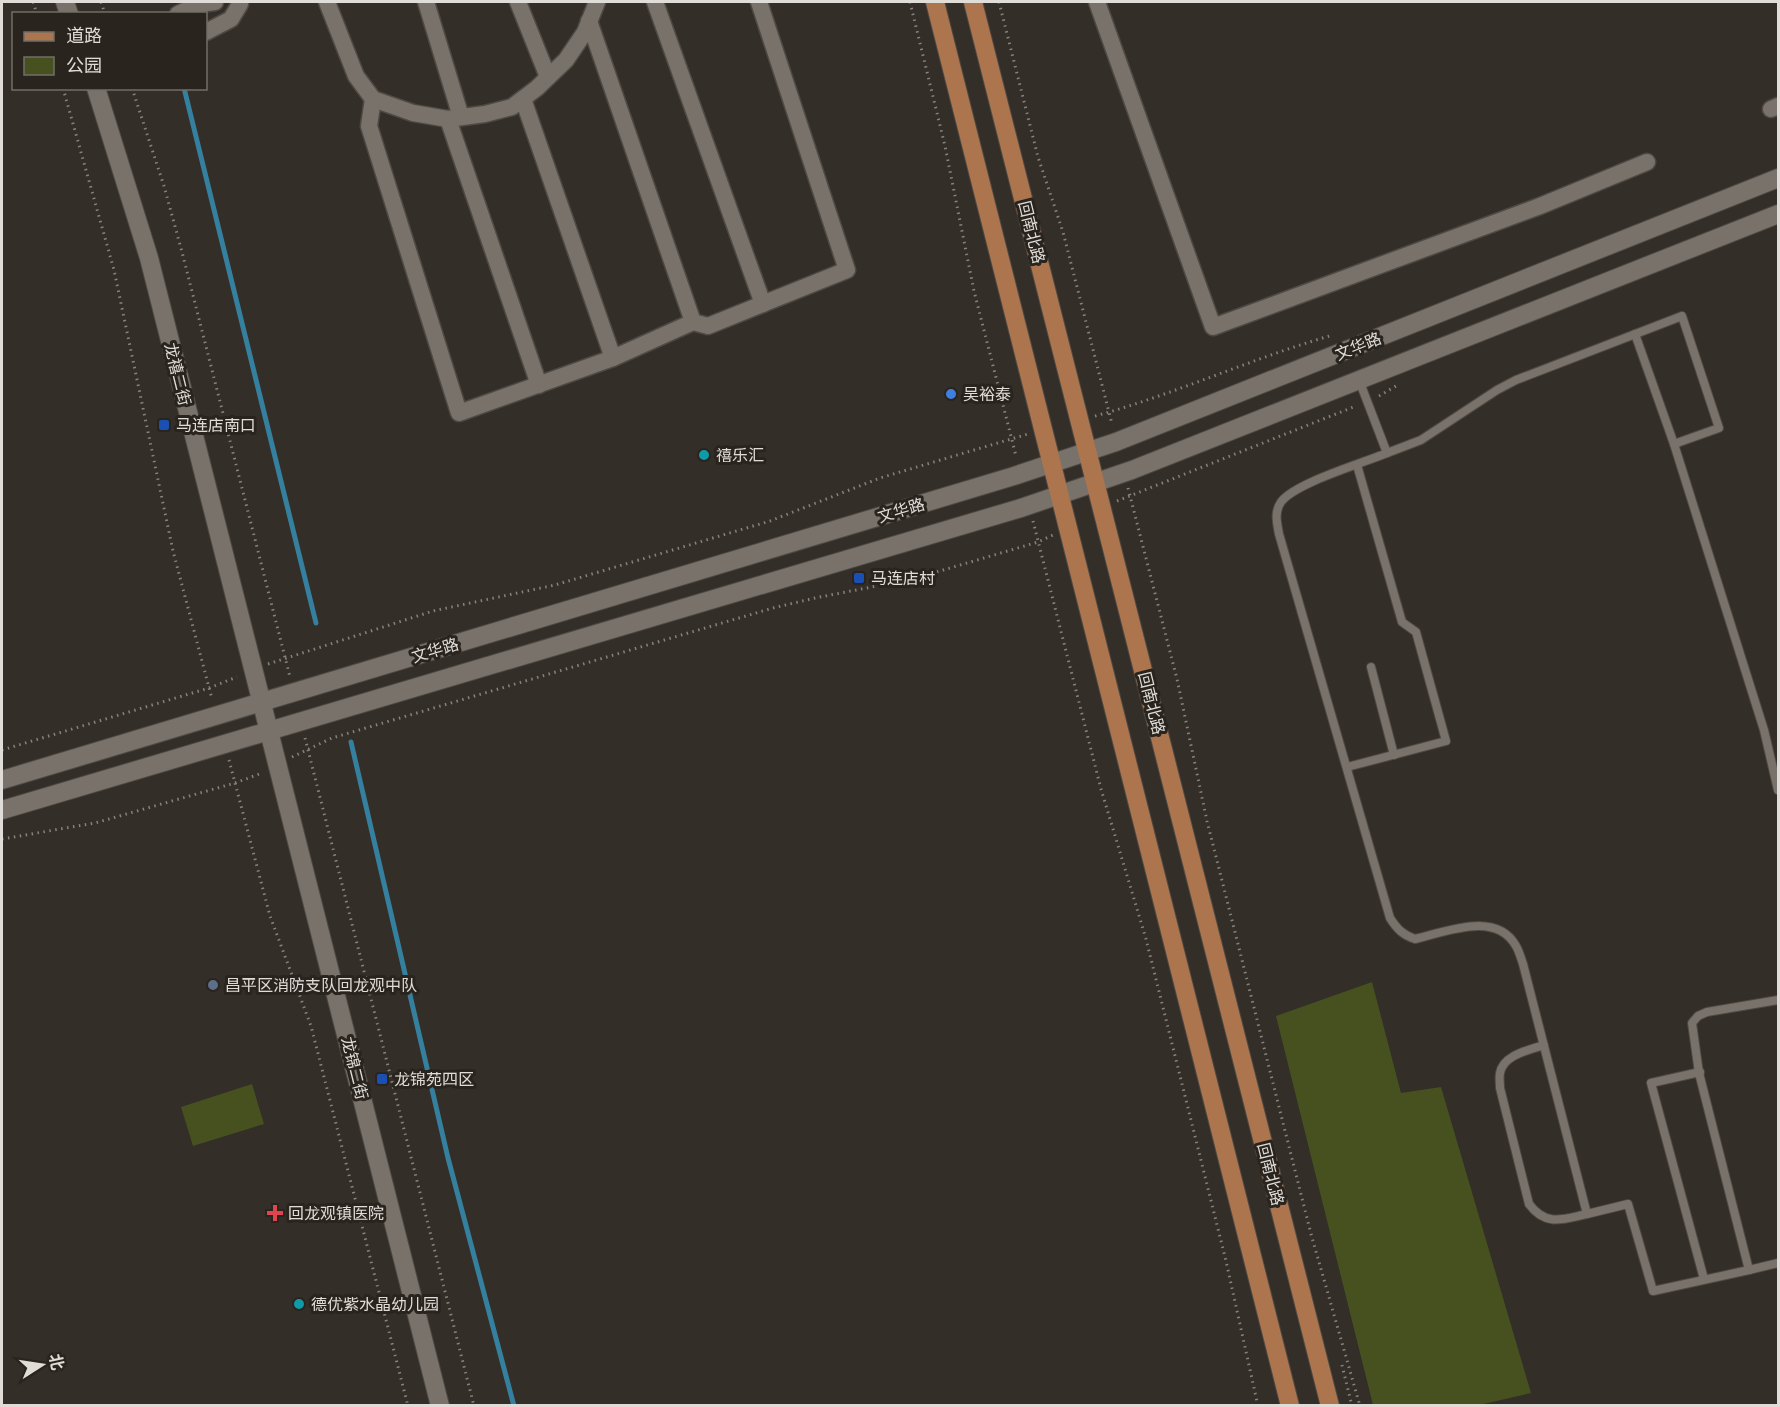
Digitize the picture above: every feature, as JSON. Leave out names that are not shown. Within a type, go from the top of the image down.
[{"type":"main road","points":[[934,2],[1290,1406]]},
{"type":"main road","name":"回南北路","points":[[977,3],[1088,452],[1330,1406]]},
{"type":"street","points":[[182,12],[199,4],[215,2]]},
{"type":"street","points":[[223,2],[244,3]]},
{"type":"street","points":[[327,2],[356,76],[373,99],[413,113],[455,118],[512,107],[523,99],[566,60],[585,32],[597,2]]},
{"type":"street","points":[[426,2],[455,118],[539,385]]},
{"type":"street","points":[[518,2],[549,77]]},
{"type":"street","points":[[655,2],[763,304]]},
{"type":"street","points":[[373,99],[369,126],[459,413],[614,358],[693,322],[708,326],[847,270],[759,2]]},
{"type":"street","points":[[1097,2],[1213,327],[1540,206],[1647,162]]},
{"type":"street","points":[[207,31],[231,19],[244,3]]},
{"type":"street","points":[[589,21],[693,322]]},
{"type":"street","name":"龙禧二街","points":[[97,90],[149,258],[269,731]]},
{"type":"street","points":[[523,99],[614,358]]},
{"type":"street","name":"文华路","points":[[2,780],[1052,464],[1124,440],[1779,178]]},
{"type":"street","name":"文华路","points":[[2,810],[1060,495],[1779,214]]},
{"type":"street","name":"龙锦二街","points":[[269,731],[440,1406]]},
{"type":"lane","points":[[1587,1214],[1523,964],[1515,944],[1494,927],[1480,925],[1415,939],[1396,928],[1390,918],[1276,517],[1280,503],[1303,486],[1421,440],[1516,380],[1682,316],[1719,428],[1674,444]]},
{"type":"lane","points":[[1635,334],[1674,444],[1764,730],[1779,790]]},
{"type":"lane","points":[[1359,380],[1387,453]]},
{"type":"lane","points":[[1347,767],[1446,741],[1416,632],[1402,622],[1357,465]]},
{"type":"lane","points":[[1371,667],[1394,755]]},
{"type":"lane","points":[[1749,1270],[1700,1072],[1692,1023],[1698,1016],[1707,1012],[1779,1000]]},
{"type":"lane","points":[[1544,1046],[1522,1052],[1508,1060],[1500,1070],[1500,1088],[1529,1204],[1537,1215],[1546,1219],[1558,1220],[1628,1204],[1653,1291],[1779,1263]]},
{"type":"lane","points":[[1700,1072],[1651,1083],[1704,1279]]},
{"type":"path","points":[[910,2],[945,146],[974,291],[1010,432]]},
{"type":"path","points":[[999,2],[1038,157],[1063,232],[1107,407]]},
{"type":"path","points":[[64,90],[114,270],[173,552],[204,668]]},
{"type":"path","points":[[133,90],[176,230],[283,648]]},
{"type":"path","points":[[289,656],[433,611],[555,585],[758,525],[880,478],[990,445]]},
{"type":"path","points":[[1135,516],[1181,696],[1207,821],[1305,1211],[1360,1406]]},
{"type":"path","points":[[1039,547],[1101,789],[1146,939],[1229,1273],[1258,1406]]},
{"type":"path","points":[[313,746],[343,735],[773,608],[913,579],[1016,548]]},
{"type":"path","points":[[2,750],[203,690]]},
{"type":"path","points":[[313,770],[474,1406]]},
{"type":"path","points":[[2,839],[95,823],[228,785]]},
{"type":"path","points":[[236,789],[270,916],[311,1026],[408,1406]]},
{"type":"path","points":[[1342,1365],[1352,1406]]},
{"type":"green space","points":[[1372,982],[1401,1093],[1441,1087],[1531,1393],[1479,1405],[1373,1405],[1276,1016]]},
{"type":"green space","points":[[252,1084],[264,1124],[193,1146],[181,1107]]},
{"type":"waterway","points":[[184,90],[316,623]]},
{"type":"waterway","points":[[351,742],[448,1158],[514,1406]]},
{"type":"place","name":"吴裕泰","points":[[951,394]]},
{"type":"place","name":"马连店南口","points":[[164,425]]},
{"type":"place","name":"禧乐汇","points":[[704,455]]},
{"type":"place","name":"马连店村","points":[[859,578]]},
{"type":"place","name":"昌平区消防支队回龙观中队","points":[[213,985]]},
{"type":"place","name":"龙锦苑四区","points":[[382,1079]]},
{"type":"place","name":"回龙观镇医院","points":[[275,1213]]},
{"type":"place","name":"德优紫水晶幼儿园","points":[[299,1304]]}]
